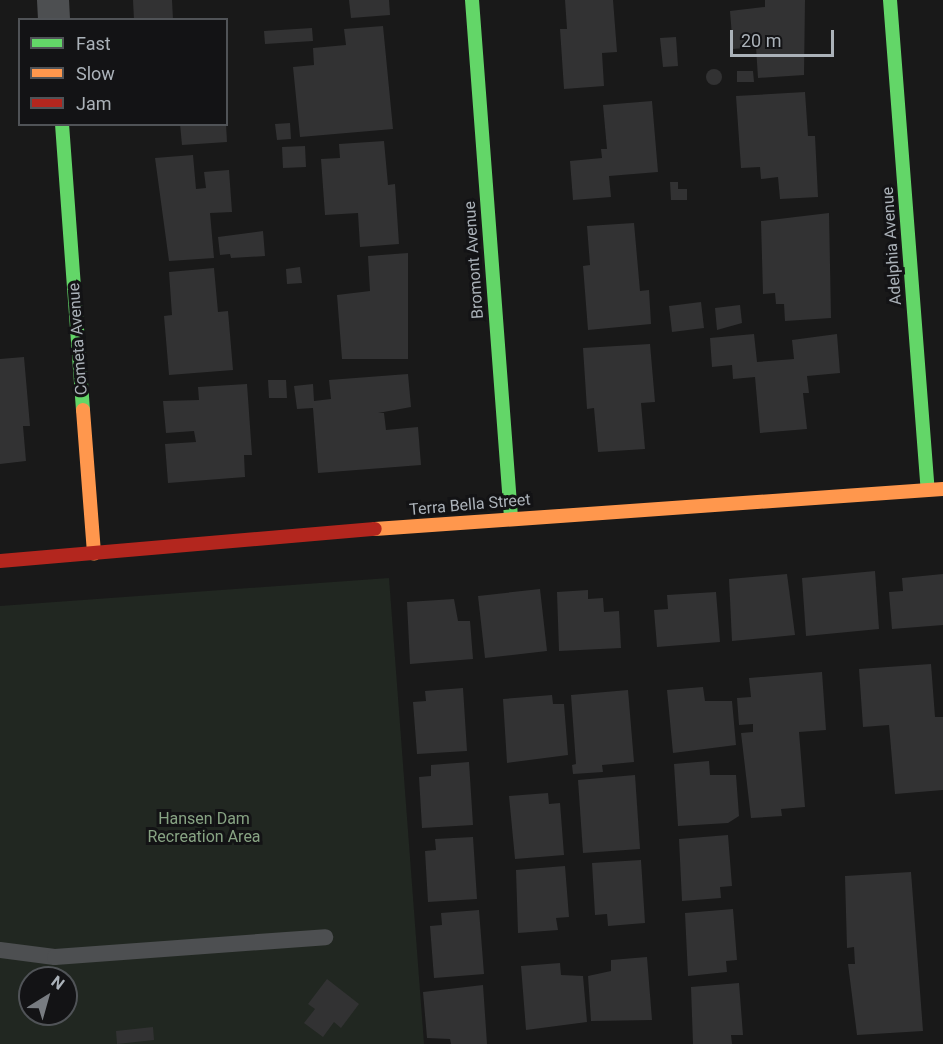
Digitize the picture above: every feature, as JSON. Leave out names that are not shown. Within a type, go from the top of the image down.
[{"type":"street","points":[[53,0],[54,18]]},
{"type":"street","name":"Bromont Avenue","points":[[472,0],[511,518]]},
{"type":"street","name":"Adelphia Avenue","points":[[890,0],[927,490]]},
{"type":"street","name":"Cometa Avenue","points":[[62,126],[94,554]]},
{"type":"street","name":"Terra Bella Street","points":[[0,561],[511,518],[943,489]]},
{"type":"lane","points":[[0,950],[55,957],[325,937]]},
{"type":"green space","name":"Hansen Dam Recreation Area","points":[[389,578],[424,1044],[0,1044],[0,606]]},
{"type":"building","points":[[133,0],[172,0],[173,18],[134,18]]},
{"type":"building","points":[[349,0],[389,0],[390,15],[351,18]]},
{"type":"building","points":[[565,0],[613,0],[617,52],[602,53],[604,86],[564,89],[560,29],[567,29]]},
{"type":"building","points":[[765,0],[805,0],[804,75],[758,78],[756,47],[733,49],[730,11],[765,7]]},
{"type":"building","points":[[383,26],[393,129],[300,137],[293,67],[314,65],[313,48],[346,45],[344,29]]},
{"type":"building","points":[[312,28],[313,41],[265,44],[264,31]]},
{"type":"building","points":[[676,37],[678,66],[663,67],[660,38]]},
{"type":"building","points":[[714,69],[722,77],[714,85],[706,77]]},
{"type":"building","points":[[737,71],[753,71],[754,82],[737,82]]},
{"type":"building","points":[[805,92],[808,136],[815,136],[818,197],[780,199],[778,177],[761,179],[760,167],[741,168],[736,96]]},
{"type":"building","points":[[652,101],[658,172],[609,176],[611,197],[573,200],[570,161],[602,158],[601,149],[607,149],[603,105]]},
{"type":"building","points":[[290,123],[291,139],[277,140],[275,124]]},
{"type":"building","points":[[180,126],[226,126],[227,142],[182,145]]},
{"type":"building","points":[[384,141],[388,185],[395,184],[399,244],[360,247],[358,213],[325,215],[321,159],[340,158],[339,144]]},
{"type":"building","points":[[305,146],[306,167],[283,168],[282,147]]},
{"type":"building","points":[[193,155],[196,189],[206,188],[204,172],[229,170],[232,212],[210,213],[214,258],[169,261],[155,158]]},
{"type":"building","points":[[670,182],[678,182],[678,189],[687,189],[687,200],[671,200]]},
{"type":"building","points":[[829,213],[831,318],[785,321],[784,304],[776,304],[775,293],[763,294],[761,221]]},
{"type":"building","points":[[634,223],[640,291],[649,290],[651,324],[588,330],[583,266],[590,265],[587,226]]},
{"type":"building","points":[[263,231],[265,256],[231,258],[230,254],[220,255],[218,237]]},
{"type":"building","points":[[408,253],[408,359],[342,359],[337,295],[370,291],[368,256]]},
{"type":"building","points":[[300,267],[302,283],[287,284],[286,269]]},
{"type":"building","points":[[214,268],[218,312],[228,311],[233,370],[169,375],[164,316],[172,315],[169,272]]},
{"type":"building","points":[[701,302],[704,328],[672,332],[669,306]]},
{"type":"building","points":[[740,305],[742,323],[717,330],[715,308]]},
{"type":"building","points":[[754,334],[757,362],[794,359],[792,340],[837,334],[840,373],[807,376],[809,393],[803,393],[807,429],[760,433],[755,377],[733,379],[732,365],[712,367],[710,338]]},
{"type":"building","points":[[650,344],[655,402],[641,403],[645,449],[598,452],[594,408],[587,409],[583,348]]},
{"type":"building","points":[[24,357],[30,426],[23,426],[26,461],[0,464],[0,359]]},
{"type":"building","points":[[408,374],[411,407],[378,413],[384,413],[386,430],[418,427],[421,465],[318,473],[313,408],[297,409],[294,386],[313,384],[314,401],[331,399],[329,380]]},
{"type":"building","points":[[268,380],[286,380],[287,398],[269,398]]},
{"type":"building","points":[[247,384],[252,455],[244,455],[245,477],[168,483],[165,444],[196,442],[194,431],[166,433],[163,401],[199,400],[198,387]]},
{"type":"building","points":[[875,571],[879,629],[806,636],[802,578]]},
{"type":"building","points":[[787,574],[795,635],[732,641],[729,579]]},
{"type":"building","points":[[943,574],[943,625],[892,629],[889,592],[903,591],[902,578]]},
{"type":"building","points":[[540,589],[547,651],[485,658],[478,596]]},
{"type":"building","points":[[588,590],[588,599],[603,598],[604,612],[619,611],[621,648],[559,651],[557,592]]},
{"type":"building","points":[[716,592],[720,642],[657,647],[654,610],[668,609],[667,595]]},
{"type":"building","points":[[454,599],[458,621],[470,621],[473,659],[410,664],[407,602]]},
{"type":"building","points":[[931,664],[935,717],[943,717],[943,790],[895,794],[889,725],[863,727],[859,669]]},
{"type":"building","points":[[822,672],[826,730],[799,732],[805,807],[781,809],[782,816],[751,818],[741,733],[753,732],[753,724],[739,725],[737,698],[751,697],[749,678]]},
{"type":"building","points":[[703,687],[705,701],[732,701],[736,745],[673,753],[667,690]]},
{"type":"building","points":[[463,688],[467,751],[417,754],[413,702],[426,701],[425,691]]},
{"type":"building","points":[[628,690],[634,762],[602,765],[603,772],[573,774],[572,765],[576,764],[571,695]]},
{"type":"building","points":[[552,695],[553,704],[564,704],[568,755],[507,763],[503,699]]},
{"type":"building","points":[[709,761],[710,775],[736,775],[739,816],[728,823],[678,826],[674,764]]},
{"type":"building","points":[[469,762],[473,825],[422,828],[419,777],[431,776],[431,765]]},
{"type":"building","points":[[635,775],[640,849],[583,853],[578,780]]},
{"type":"building","points":[[548,793],[549,804],[560,803],[564,855],[515,859],[509,796]]},
{"type":"building","points":[[728,835],[732,886],[720,887],[721,898],[682,901],[679,839]]},
{"type":"building","points":[[473,837],[477,899],[428,902],[425,851],[436,850],[435,839]]},
{"type":"building","points":[[641,860],[645,923],[608,926],[607,914],[595,915],[592,863]]},
{"type":"building","points":[[565,866],[569,917],[556,918],[558,930],[518,933],[516,870]]},
{"type":"building","points":[[911,872],[923,1031],[857,1035],[848,964],[855,964],[854,947],[847,948],[845,876]]},
{"type":"building","points":[[733,909],[737,960],[726,961],[727,972],[688,976],[685,913]]},
{"type":"building","points":[[479,910],[484,974],[434,978],[430,926],[442,925],[441,913]]},
{"type":"building","points":[[647,957],[652,1020],[591,1021],[588,976],[611,971],[611,960]]},
{"type":"building","points":[[560,963],[561,975],[583,976],[587,1022],[526,1030],[521,966]]},
{"type":"building","points":[[327,979],[359,1004],[341,1028],[334,1022],[323,1037],[304,1023],[315,1009],[308,1004]]},
{"type":"building","points":[[739,983],[743,1035],[731,1035],[732,1044],[693,1044],[691,987]]},
{"type":"building","points":[[483,985],[487,1044],[451,1044],[450,1039],[427,1038],[423,992]]},
{"type":"building","points":[[153,1027],[154,1040],[117,1044],[116,1031]]},
{"type":"traffic: fast","points":[[472,0],[511,518]]},
{"type":"traffic: fast","points":[[890,0],[928,490]]},
{"type":"traffic: fast","points":[[62,126],[83,410]]},
{"type":"traffic: slow","points":[[83,410],[94,554]]},
{"type":"traffic: slow","points":[[375,529],[943,489]]},
{"type":"traffic: jam","points":[[0,561],[375,529]]}]
